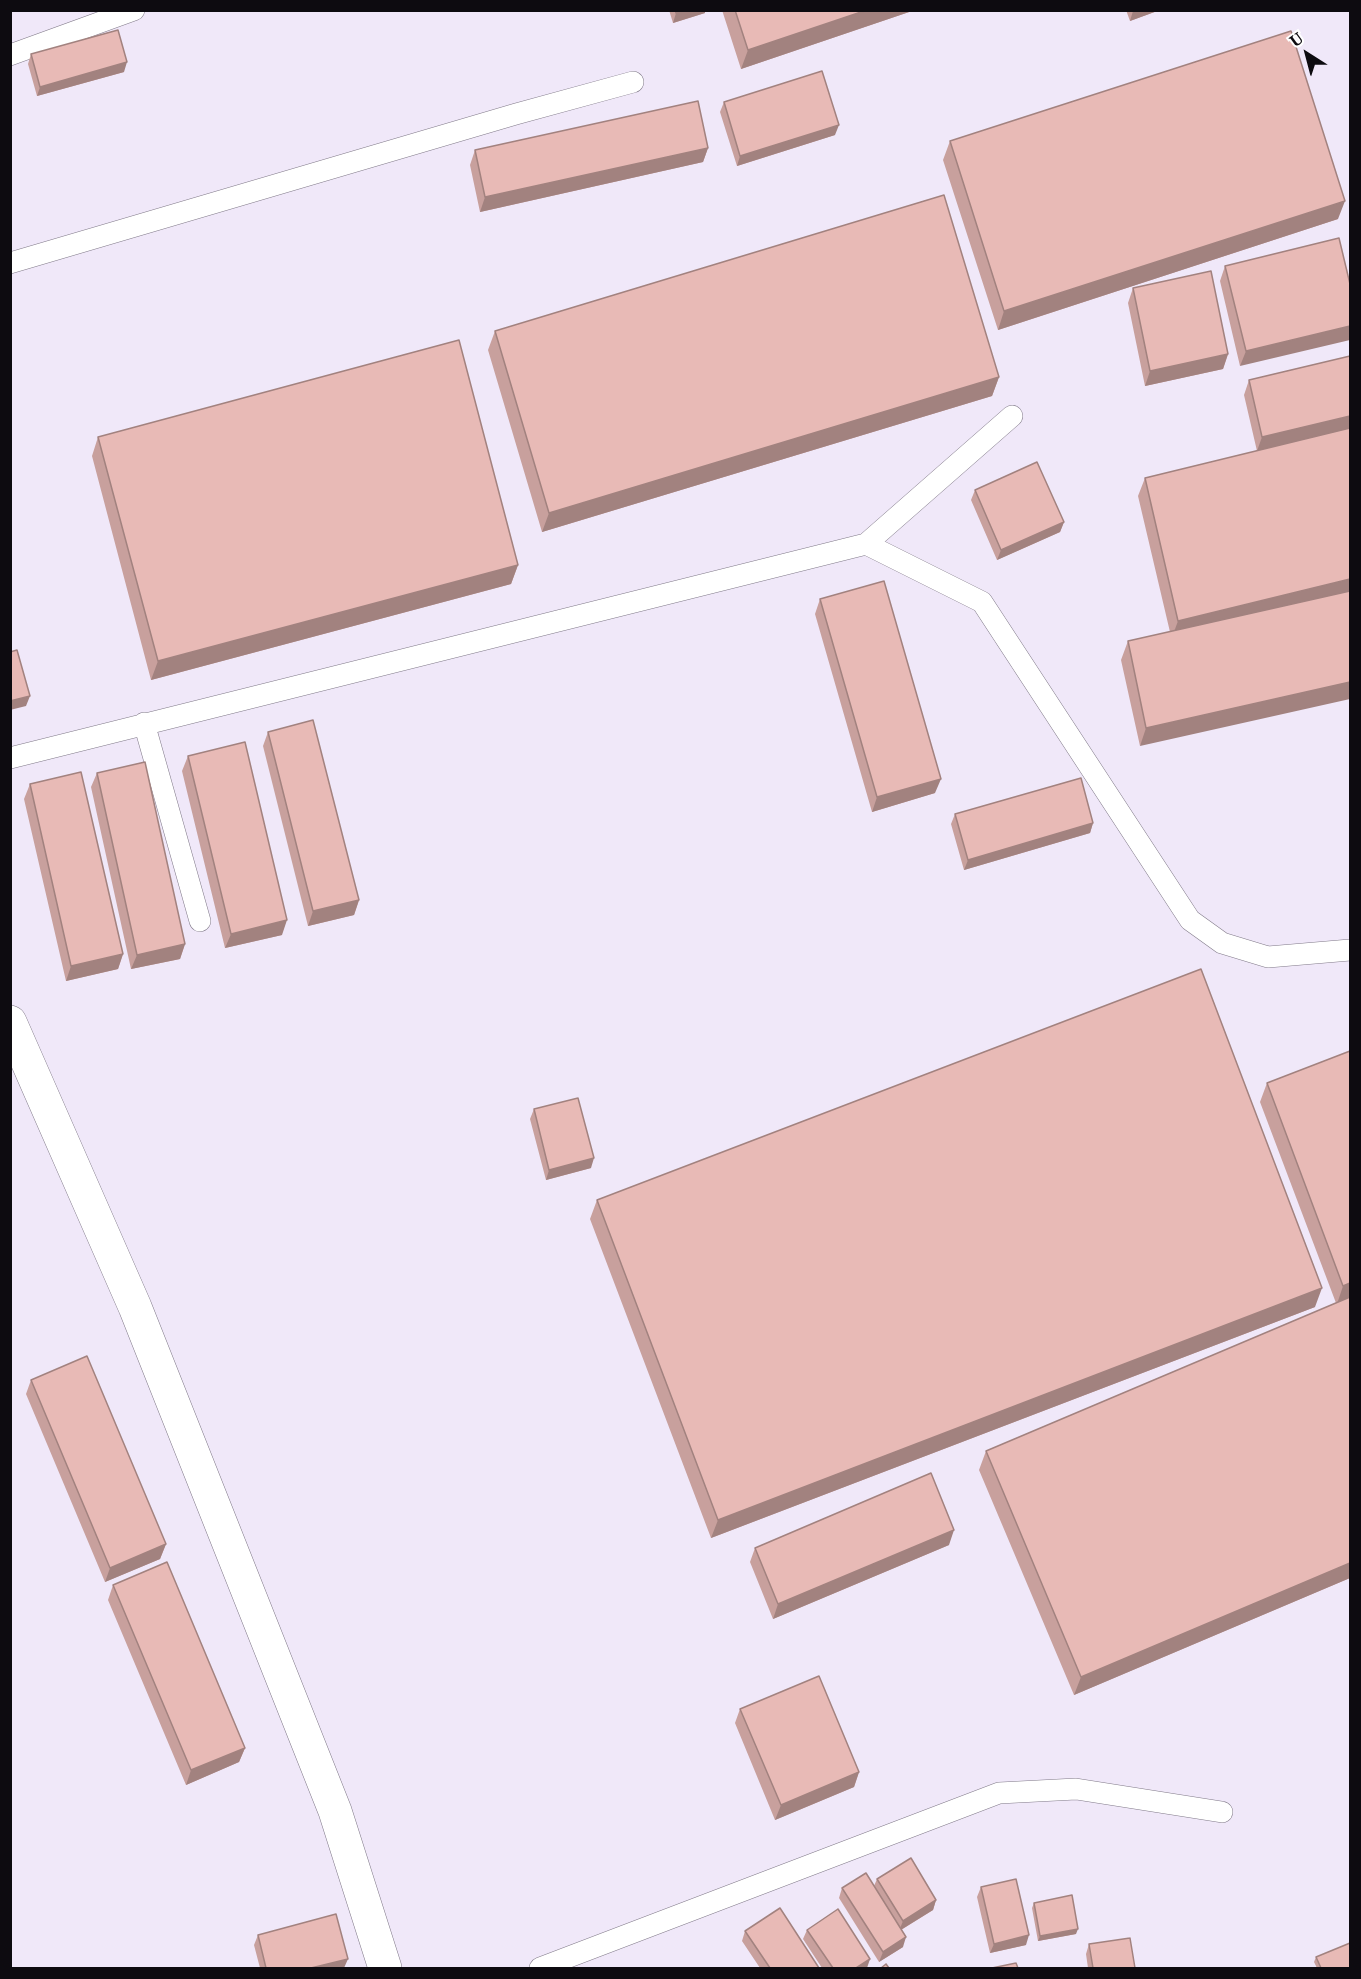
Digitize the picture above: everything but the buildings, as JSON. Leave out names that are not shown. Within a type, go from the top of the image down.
[{"type":"street","points":[[10,1022],[135,1307],[335,1811],[384,1968]]},
{"type":"lane","points":[[10,55],[134,10]]},
{"type":"lane","points":[[10,262],[633,82]]},
{"type":"lane","points":[[10,758],[866,544],[1012,417]]},
{"type":"lane","points":[[866,544],[982,602],[1190,920],[1222,943],[1268,957],[1350,950]]},
{"type":"lane","points":[[144,723],[200,921]]},
{"type":"lane","points":[[540,1968],[999,1793],[1076,1789],[1222,1812]]}]
